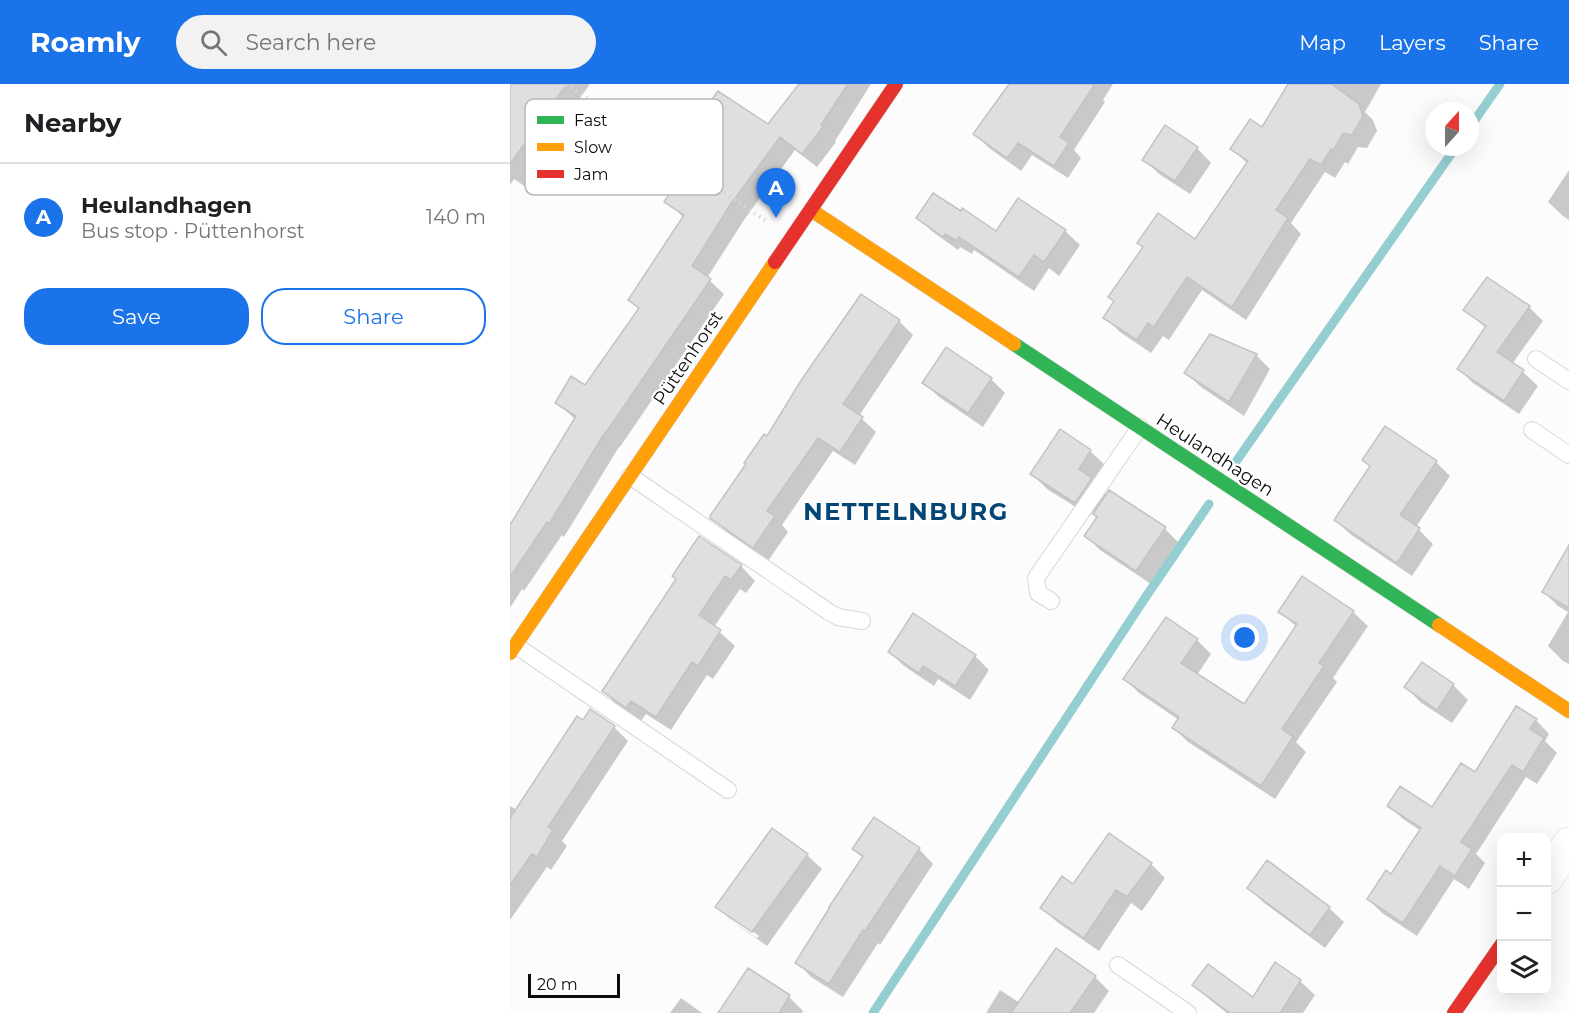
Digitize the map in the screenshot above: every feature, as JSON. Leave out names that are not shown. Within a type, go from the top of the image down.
[{"type":"street","name":"Püttenhorst","points":[[512,649],[896,84]]},
{"type":"street","name":"Heulandhagen","points":[[811,210],[1569,711]]},
{"type":"street","points":[[1551,871],[1569,844]]},
{"type":"street","points":[[1454,1013],[1497,951]]},
{"type":"lane","points":[[1536,359],[1569,381]]},
{"type":"lane","points":[[1051,601],[1038,593],[1036,578],[1140,428]]},
{"type":"lane","points":[[1532,430],[1569,455]]},
{"type":"lane","points":[[630,476],[829,612],[838,617],[862,621]]},
{"type":"lane","points":[[512,649],[728,790]]},
{"type":"lane","points":[[1118,966],[1188,1013]]},
{"type":"path","points":[[566,84],[588,99]]},
{"type":"path","points":[[723,191],[791,237]]},
{"type":"building","points":[[510,84],[567,84],[556,99],[525,99],[525,143],[510,164]]},
{"type":"building","points":[[799,84],[848,84],[821,125],[823,127],[802,154],[780,137],[730,205],[692,266],[711,279],[604,434],[549,524],[547,522],[510,577],[510,525],[576,416],[555,403],[571,376],[585,385],[639,308],[628,300],[684,215],[664,202],[669,195],[723,195],[723,99],[712,99],[718,91],[768,124]]},
{"type":"building","points":[[1009,84],[1095,84],[1060,137],[1069,143],[1054,166],[1018,143],[1007,158],[973,134]]},
{"type":"building","points":[[1288,84],[1331,84],[1359,104],[1363,116],[1352,135],[1343,133],[1333,151],[1331,149],[1321,165],[1310,159],[1276,210],[1288,218],[1232,307],[1187,277],[1154,327],[1148,323],[1137,340],[1103,318],[1114,301],[1108,297],[1143,247],[1137,243],[1158,213],[1195,239],[1248,161],[1230,149],[1250,119],[1262,127]]},
{"type":"building","points":[[1165,125],[1198,147],[1175,181],[1142,160]]},
{"type":"building","points":[[933,193],[961,211],[962,208],[996,231],[1018,198],[1066,230],[1044,262],[1034,255],[1019,277],[959,237],[957,241],[945,234],[943,237],[916,218]]},
{"type":"building","points":[[1487,277],[1530,306],[1497,352],[1524,370],[1504,401],[1457,369],[1486,326],[1463,310]]},
{"type":"building","points":[[861,294],[900,320],[843,404],[863,417],[840,452],[818,438],[767,511],[775,516],[753,548],[710,516],[764,434],[767,436],[802,379]]},
{"type":"building","points":[[1210,334],[1257,354],[1229,402],[1184,373]]},
{"type":"building","points":[[946,347],[992,378],[968,413],[922,383]]},
{"type":"building","points":[[1385,426],[1437,461],[1400,515],[1420,528],[1397,563],[1334,520],[1370,466],[1362,460]]},
{"type":"building","points":[[1060,429],[1091,450],[1079,469],[1092,478],[1075,503],[1030,474]]},
{"type":"building","points":[[1109,490],[1166,527],[1136,571],[1084,536],[1097,517],[1093,514]]},
{"type":"building","points":[[699,536],[742,565],[731,580],[725,576],[699,615],[721,630],[698,666],[692,662],[656,717],[631,701],[626,708],[602,691],[676,579],[672,576]]},
{"type":"building","points":[[1569,545],[1569,608],[1542,592]]},
{"type":"building","points":[[1302,576],[1354,611],[1319,663],[1324,666],[1282,729],[1293,737],[1261,786],[1172,728],[1179,717],[1123,679],[1166,617],[1198,639],[1181,663],[1244,704],[1297,624],[1278,612]]},
{"type":"building","points":[[913,613],[976,655],[955,686],[923,666],[919,673],[888,652]]},
{"type":"building","points":[[1422,662],[1454,684],[1437,710],[1404,687]]},
{"type":"building","points":[[1516,706],[1537,719],[1530,729],[1544,738],[1523,772],[1512,765],[1461,842],[1472,849],[1455,876],[1440,866],[1403,923],[1367,899],[1386,870],[1391,874],[1421,828],[1387,806],[1400,786],[1432,807],[1461,763],[1475,772]]},
{"type":"building","points":[[590,709],[615,726],[548,827],[553,830],[537,857],[532,854],[510,885],[510,818],[577,716],[583,720]]},
{"type":"building","points":[[874,817],[920,848],[829,984],[795,963],[863,856],[852,849]]},
{"type":"building","points":[[772,828],[808,854],[752,932],[715,907]]},
{"type":"building","points":[[1109,833],[1152,863],[1127,897],[1116,890],[1084,938],[1040,908],[1062,876],[1073,884]]},
{"type":"building","points":[[1267,860],[1330,907],[1310,935],[1247,888]]},
{"type":"building","points":[[1056,948],[1096,976],[1070,1013],[1011,1013]]},
{"type":"building","points":[[1275,962],[1301,980],[1280,1013],[1230,1013],[1192,985],[1208,964],[1253,997]]},
{"type":"building","points":[[748,968],[790,995],[779,1013],[718,1013]]},
{"type":"waterway","points":[[1479,114],[1500,84]]},
{"type":"waterway","points":[[1235,463],[1450,156]]},
{"type":"waterway","points":[[873,1013],[1209,504]]},
{"type":"traffic: fast","points":[[1014,344],[1439,625]]},
{"type":"traffic: slow","points":[[811,210],[1014,344]]},
{"type":"traffic: slow","points":[[510,653],[775,262]]},
{"type":"traffic: slow","points":[[1439,625],[1569,711]]},
{"type":"traffic: jam","points":[[775,262],[896,84]]},
{"type":"traffic: jam","points":[[1454,1013],[1497,951]]},
{"type":"place","name":"Heulandhagen","points":[[776,218]]},
{"type":"district","name":"NETTELNBURG","points":[[906,511]]}]
